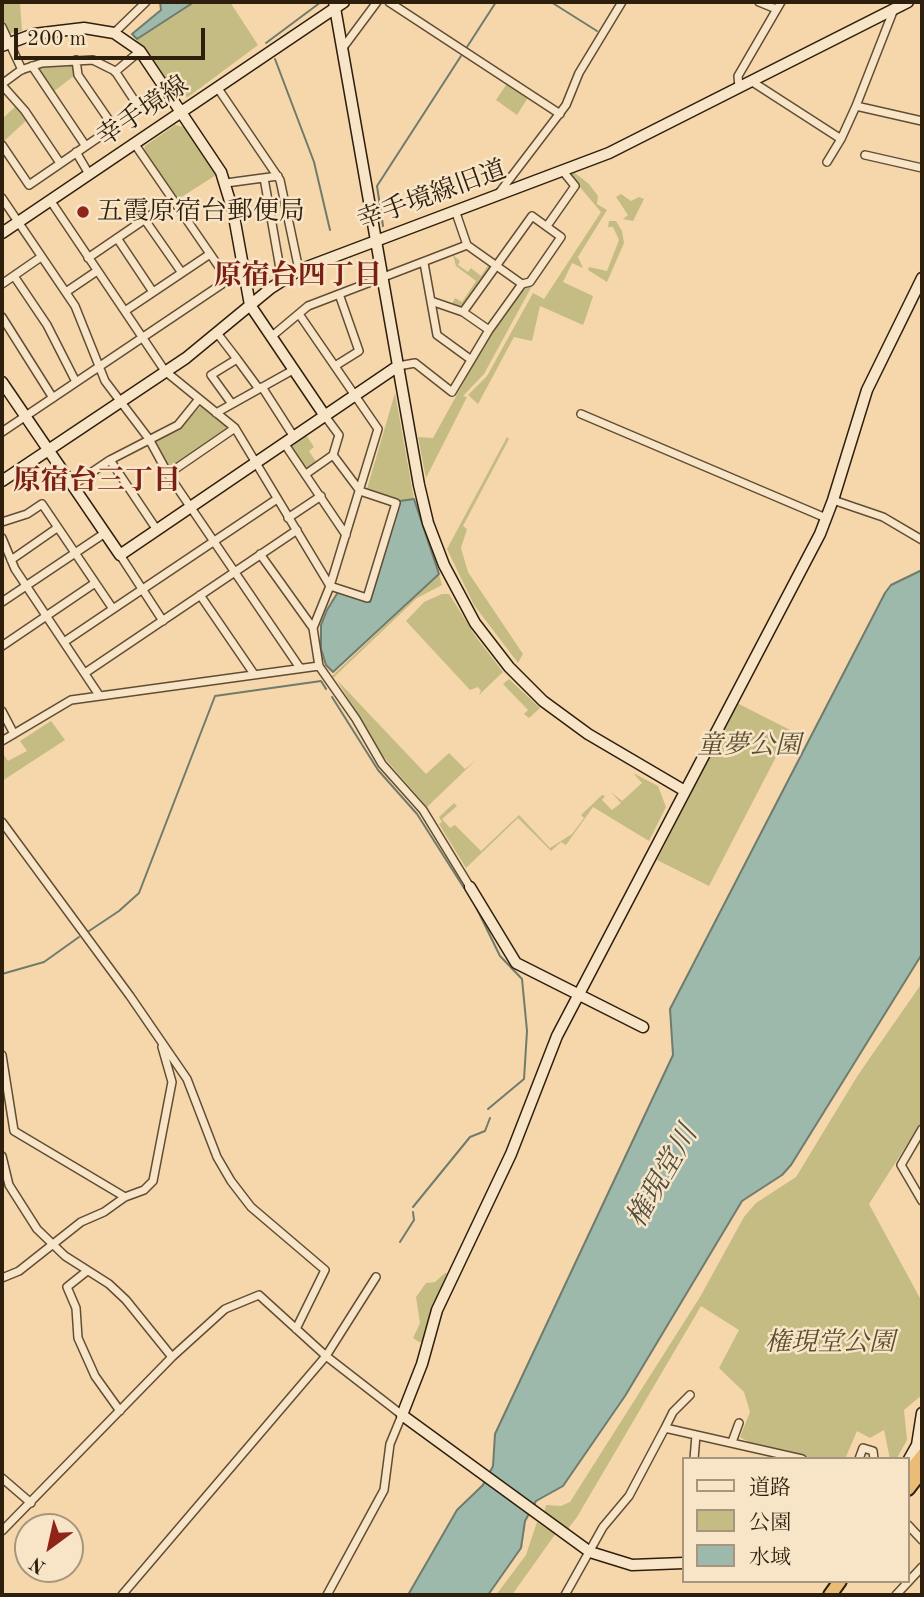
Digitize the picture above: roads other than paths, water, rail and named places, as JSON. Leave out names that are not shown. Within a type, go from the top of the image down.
[{"type":"highway","points":[[910,1471],[922,1456]]},
{"type":"highway","points":[[910,1486],[922,1471]]},
{"type":"street","points":[[114,33],[146,2]]},
{"type":"street","name":"幸手境線","points":[[2,233],[334,5],[344,2]]},
{"type":"street","points":[[342,49],[377,2]]},
{"type":"street","points":[[389,2],[560,114]]},
{"type":"street","points":[[499,193],[560,114],[579,73],[622,2]]},
{"type":"street","points":[[759,2],[776,9]]},
{"type":"street","points":[[739,87],[738,76],[781,2]]},
{"type":"street","name":"幸手境線旧道","points":[[2,481],[165,371],[282,280],[299,270],[375,239],[609,153],[907,2]]},
{"type":"street","points":[[334,5],[428,523],[444,565],[475,623],[509,667],[554,710],[594,738],[685,791]]},
{"type":"street","points":[[827,162],[856,107],[894,8]]},
{"type":"street","points":[[2,27],[4,44],[22,70]]},
{"type":"street","points":[[4,44],[34,34],[73,29],[102,29],[114,33],[140,51],[226,183],[250,305],[339,435],[333,455],[306,474]]},
{"type":"street","points":[[115,72],[140,51]]},
{"type":"street","points":[[76,60],[78,75],[113,127]]},
{"type":"street","points":[[2,145],[29,185],[140,109],[115,72],[102,62],[76,60],[32,66],[2,84],[25,111],[60,163]]},
{"type":"street","points":[[32,66],[86,145]]},
{"type":"street","points":[[751,81],[841,139]]},
{"type":"street","points":[[217,87],[278,176],[299,270]]},
{"type":"street","points":[[856,107],[922,121]]},
{"type":"street","points":[[134,143],[228,280]]},
{"type":"street","points":[[74,153],[89,174]]},
{"type":"street","points":[[865,155],[922,168]]},
{"type":"street","points":[[547,226],[575,186],[562,170]]},
{"type":"street","points":[[226,183],[278,176]]},
{"type":"street","points":[[264,178],[282,280]]},
{"type":"street","points":[[2,198],[75,306],[99,367],[118,402],[149,439],[168,474],[300,668]]},
{"type":"street","points":[[50,200],[165,371],[235,428],[330,586],[367,598],[396,503],[360,491],[333,455]]},
{"type":"street","points":[[88,258],[173,201]]},
{"type":"street","points":[[455,210],[467,245],[522,284]]},
{"type":"street","points":[[120,555],[398,366],[415,363],[452,391],[489,330],[522,284],[530,282],[561,237],[532,216],[463,312]]},
{"type":"street","points":[[145,220],[182,273]]},
{"type":"street","points":[[117,238],[153,292]]},
{"type":"street","points":[[271,337],[308,306],[467,245]]},
{"type":"street","points":[[125,312],[210,254]]},
{"type":"street","points":[[2,284],[41,257]]},
{"type":"street","points":[[424,263],[437,335],[470,359]]},
{"type":"street","points":[[65,292],[97,271]]},
{"type":"street","points":[[14,276],[47,325],[76,382]]},
{"type":"street","points":[[2,432],[228,280],[244,276]]},
{"type":"street","points":[[327,1595],[384,1490],[390,1444],[422,1364],[437,1310],[511,1154],[549,1054],[578,993],[827,518],[867,390],[922,278]]},
{"type":"street","points":[[335,366],[359,351],[339,295]]},
{"type":"street","points":[[431,301],[463,312],[489,330]]},
{"type":"street","points":[[299,314],[378,429],[330,586],[313,628]]},
{"type":"street","points":[[2,317],[53,398]]},
{"type":"street","points":[[217,333],[261,388],[294,437]]},
{"type":"street","points":[[232,404],[211,375],[237,359]]},
{"type":"street","points":[[216,413],[293,370]]},
{"type":"street","points":[[2,382],[163,621]]},
{"type":"street","points":[[73,485],[110,460],[178,425],[199,399]]},
{"type":"street","points":[[581,414],[827,518]]},
{"type":"street","points":[[168,474],[235,428]]},
{"type":"street","points":[[284,443],[346,535]]},
{"type":"street","points":[[110,460],[157,530]]},
{"type":"street","points":[[288,518],[321,496]]},
{"type":"street","points":[[64,642],[276,499]]},
{"type":"street","points":[[833,500],[876,514],[922,540]]},
{"type":"street","points":[[2,522],[27,514],[42,504],[113,609]]},
{"type":"street","points":[[11,560],[57,528]]},
{"type":"street","points":[[85,673],[296,530]]},
{"type":"street","points":[[2,602],[105,533]]},
{"type":"street","points":[[2,538],[25,586],[99,695]]},
{"type":"street","points":[[260,554],[313,628],[319,666],[356,719],[382,764],[423,810],[512,960],[643,1027]]},
{"type":"street","points":[[2,646],[94,583]]},
{"type":"street","points":[[200,595],[254,674]]},
{"type":"street","points":[[2,741],[65,702],[99,695],[319,666]]},
{"type":"street","points":[[2,711],[14,734]]},
{"type":"street","points":[[2,822],[158,1036],[194,1091],[217,1157],[231,1181],[251,1207],[325,1270],[296,1329]]},
{"type":"street","points":[[2,1278],[19,1271],[81,1222],[119,1203],[125,1197],[144,1190],[156,1175],[172,1078],[158,1036]]},
{"type":"street","points":[[2,1055],[13,1126],[18,1135],[125,1197]]},
{"type":"street","points":[[922,1129],[901,1165],[922,1201]]},
{"type":"street","points":[[2,1156],[9,1185],[19,1204],[52,1245],[87,1272],[109,1284],[126,1300],[172,1357]]},
{"type":"street","points":[[87,1272],[67,1287],[76,1308],[78,1338],[95,1376],[120,1411]]},
{"type":"street","points":[[122,1595],[326,1356],[376,1277]]},
{"type":"street","points":[[2,1531],[172,1357],[225,1309],[259,1295],[326,1356],[590,1552],[632,1564],[682,1563]]},
{"type":"street","points":[[565,1595],[603,1527],[629,1496],[673,1412],[690,1395]]},
{"type":"street","points":[[910,1457],[917,1445],[922,1413]]},
{"type":"street","points":[[732,1442],[739,1423]]},
{"type":"street","points":[[665,1428],[794,1457]]},
{"type":"street","points":[[694,1457],[696,1435]]},
{"type":"street","points":[[860,1457],[863,1448],[873,1451],[874,1457]]},
{"type":"street","points":[[2,1478],[31,1503]]},
{"type":"street","points":[[910,1527],[922,1540]]},
{"type":"water","points":[[160,2],[194,2],[137,39],[132,34],[161,10]]},
{"type":"water","points":[[414,499],[439,574],[333,672],[326,665],[321,649],[321,625],[327,610],[338,592],[370,602],[400,501]]},
{"type":"water","name":"権現堂川","points":[[922,570],[922,954],[791,1165],[782,1175],[742,1201],[625,1396],[563,1486],[536,1501],[525,1521],[521,1548],[488,1595],[408,1595],[457,1510],[483,1485],[493,1466],[495,1434],[673,1055],[670,1009],[885,593],[891,585]]},
{"type":"waterway","points":[[266,43],[321,2]]},
{"type":"waterway","points":[[467,47],[496,2]]},
{"type":"waterway","points":[[551,2],[597,31]]},
{"type":"waterway","points":[[383,226],[377,186],[461,56]]},
{"type":"waterway","points":[[275,59],[314,162],[330,230]]},
{"type":"waterway","points":[[89,931],[119,911],[139,893],[215,696],[321,681],[326,689]]},
{"type":"waterway","points":[[332,697],[378,770],[417,814],[464,888]]},
{"type":"waterway","points":[[475,905],[500,956],[522,979],[527,1031],[524,1079],[488,1109]]},
{"type":"waterway","points":[[2,974],[44,962],[79,937]]},
{"type":"waterway","points":[[413,1207],[470,1137],[485,1131],[490,1118]]},
{"type":"waterway","points":[[400,1242],[414,1220],[413,1212]]},
{"type":"place","name":"五霞原宿台郵便局","points":[[83,212]]},
{"type":"district","name":"原宿台四丁目","points":[[298,277]]},
{"type":"district","name":"原宿台三丁目","points":[[97,482]]},
{"type":"park label","name":"童夢公園","points":[[749,746]]},
{"type":"park label","name":"権現堂公園","points":[[830,1343]]}]
